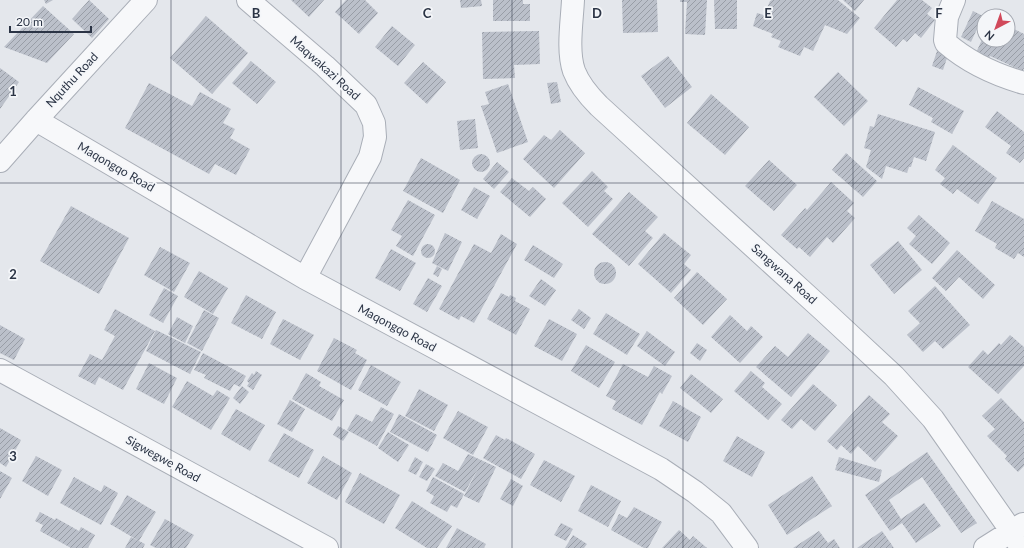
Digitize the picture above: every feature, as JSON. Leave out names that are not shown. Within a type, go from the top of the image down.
[{"type":"street","name":"Nquthu Road","points":[[0,161],[146,0]]},
{"type":"street","name":"Maqwakazi Road","points":[[248,0],[325,66],[366,105],[374,122],[375,137],[370,157],[305,278]]},
{"type":"street","name":"Sangwana Road","points":[[572,0],[571,52],[574,71],[587,93],[599,106],[894,376],[933,419],[1019,534]]},
{"type":"street","points":[[954,0],[947,17],[946,43],[983,68],[995,74],[1024,83]]},
{"type":"street","name":"Maqongqo Road","points":[[36,120],[305,278],[662,470],[695,492],[721,513],[747,548]]},
{"type":"street","name":"Sigwegwe Road","points":[[0,370],[327,548]]},
{"type":"street","points":[[985,548],[1019,534]]},
{"type":"building","points":[[44,0],[53,0],[46,4]]},
{"type":"building","points":[[89,0],[109,19],[92,38],[72,19]]},
{"type":"building","points":[[291,0],[324,0],[309,17]]},
{"type":"building","points":[[346,0],[365,0],[378,13],[359,34],[335,12]]},
{"type":"building","points":[[460,0],[481,0],[482,6],[461,8]]},
{"type":"building","points":[[493,0],[523,0],[523,4],[530,4],[530,21],[493,21]]},
{"type":"building","points":[[622,0],[657,0],[658,32],[623,33]]},
{"type":"building","points":[[680,0],[707,0],[705,35],[685,34],[687,2],[680,2]]},
{"type":"building","points":[[714,0],[737,0],[737,29],[715,29]]},
{"type":"building","points":[[838,0],[860,18],[847,34],[825,25],[813,51],[804,47],[800,56],[778,47],[781,41],[771,37],[773,34],[753,26],[757,13],[764,15],[770,1]]},
{"type":"building","points":[[843,0],[864,0],[855,11]]},
{"type":"building","points":[[897,0],[922,0],[932,8],[927,14],[935,20],[921,38],[915,33],[907,42],[903,39],[896,47],[874,28]]},
{"type":"building","points":[[43,6],[74,34],[47,63],[4,47]]},
{"type":"building","points":[[973,11],[976,12],[976,31],[971,42],[961,37]]},
{"type":"building","points":[[206,16],[248,53],[212,94],[170,58]]},
{"type":"building","points":[[392,26],[415,45],[398,66],[375,47]]},
{"type":"building","points":[[1016,30],[1024,34],[1023,71],[990,56],[988,61],[975,55],[978,48],[1016,48]]},
{"type":"building","points":[[539,31],[540,64],[514,65],[515,78],[483,79],[482,32]]},
{"type":"building","points":[[937,51],[948,55],[943,70],[932,66]]},
{"type":"building","points":[[668,56],[692,87],[665,108],[641,76]]},
{"type":"building","points":[[251,61],[276,82],[257,104],[232,83]]},
{"type":"building","points":[[423,62],[446,82],[427,104],[404,83]]},
{"type":"building","points":[[0,68],[19,82],[0,109]]},
{"type":"building","points":[[838,72],[868,101],[844,126],[814,97]]},
{"type":"building","points":[[557,82],[561,102],[551,104],[547,83]]},
{"type":"building","points":[[149,83],[192,106],[200,92],[231,109],[223,123],[235,129],[230,138],[250,149],[236,175],[215,164],[209,174],[125,128]]},
{"type":"building","points":[[508,84],[528,142],[497,153],[481,106],[489,104],[485,92]]},
{"type":"building","points":[[918,87],[964,111],[952,134],[931,122],[933,118],[909,105]]},
{"type":"building","points":[[711,94],[749,127],[725,155],[687,123]]},
{"type":"building","points":[[997,111],[1024,132],[1024,158],[1020,163],[1006,153],[1011,146],[985,127]]},
{"type":"building","points":[[878,114],[935,132],[926,161],[914,157],[911,167],[909,167],[907,173],[886,166],[882,179],[866,167],[871,150],[864,148],[870,126],[874,127]]},
{"type":"building","points":[[475,119],[478,148],[460,150],[457,121]]},
{"type":"building","points":[[560,130],[585,153],[554,188],[523,159],[544,135],[551,140]]},
{"type":"building","points":[[953,145],[997,178],[978,204],[957,189],[953,194],[940,184],[945,178],[935,170]]},
{"type":"building","points":[[846,153],[877,181],[863,197],[832,170]]},
{"type":"building","points":[[477,154],[485,154],[490,159],[488,170],[485,172],[477,172],[472,167],[472,159]]},
{"type":"building","points":[[421,158],[460,180],[443,213],[403,191]]},
{"type":"building","points":[[769,160],[797,185],[774,211],[745,186]]},
{"type":"building","points":[[497,162],[509,172],[494,189],[483,179]]},
{"type":"building","points":[[592,171],[608,187],[604,191],[613,199],[588,227],[562,203]]},
{"type":"building","points":[[512,178],[529,191],[533,187],[546,199],[530,217],[500,192]]},
{"type":"building","points":[[831,182],[854,203],[847,211],[855,218],[833,243],[827,237],[810,257],[799,247],[797,249],[781,235],[805,208],[807,210]]},
{"type":"building","points":[[474,187],[490,196],[477,219],[461,210]]},
{"type":"building","points":[[629,192],[658,217],[645,231],[653,238],[629,266],[592,234]]},
{"type":"building","points":[[408,200],[435,215],[413,256],[396,246],[402,236],[391,230]]},
{"type":"building","points":[[992,201],[1024,219],[1024,257],[1018,253],[1014,259],[995,248],[997,244],[975,231]]},
{"type":"building","points":[[71,206],[129,238],[99,294],[40,261]]},
{"type":"building","points":[[919,215],[950,243],[932,264],[909,244],[916,236],[907,228]]},
{"type":"building","points":[[445,233],[462,242],[448,271],[432,263]]},
{"type":"building","points":[[664,233],[691,255],[684,264],[691,270],[671,293],[638,264]]},
{"type":"building","points":[[501,234],[517,244],[474,323],[461,316],[459,320],[439,309],[474,244],[491,253]]},
{"type":"building","points":[[898,241],[922,270],[894,294],[870,265]]},
{"type":"building","points":[[425,244],[431,244],[435,248],[435,254],[431,258],[425,258],[421,254],[421,248]]},
{"type":"building","points":[[533,245],[563,264],[554,278],[524,260]]},
{"type":"building","points":[[160,247],[190,263],[174,292],[144,275]]},
{"type":"building","points":[[391,249],[416,263],[400,291],[375,278]]},
{"type":"building","points":[[957,250],[995,285],[983,299],[959,277],[946,291],[932,278]]},
{"type":"building","points":[[605,262],[613,265],[616,273],[613,281],[605,284],[597,281],[594,273],[597,265]]},
{"type":"building","points":[[437,266],[442,269],[438,277],[433,274]]},
{"type":"building","points":[[199,271],[228,288],[213,314],[184,297]]},
{"type":"building","points":[[697,272],[727,299],[703,325],[674,298]]},
{"type":"building","points":[[428,278],[442,286],[427,312],[413,304]]},
{"type":"building","points":[[541,279],[556,290],[545,306],[529,296]]},
{"type":"building","points":[[935,286],[970,325],[943,349],[935,341],[923,352],[907,335],[920,323],[908,311]]},
{"type":"building","points":[[164,288],[178,296],[163,323],[149,315]]},
{"type":"building","points":[[501,293],[509,297],[510,295],[516,298],[515,301],[530,309],[516,335],[487,319]]},
{"type":"building","points":[[246,295],[276,312],[262,339],[231,323]]},
{"type":"building","points":[[115,309],[155,331],[123,390],[99,377],[95,385],[78,376],[90,354],[102,360],[115,336],[104,330]]},
{"type":"building","points":[[579,309],[591,318],[584,329],[571,320]]},
{"type":"building","points":[[204,310],[219,318],[202,351],[187,343]]},
{"type":"building","points":[[606,313],[640,334],[627,355],[593,334]]},
{"type":"building","points":[[730,315],[747,331],[751,326],[763,337],[740,363],[711,337]]},
{"type":"building","points":[[177,317],[193,326],[185,343],[168,334]]},
{"type":"building","points":[[283,319],[314,335],[300,360],[270,344]]},
{"type":"building","points":[[549,319],[577,334],[562,361],[534,346]]},
{"type":"building","points":[[0,325],[25,339],[14,360],[0,353]]},
{"type":"building","points":[[156,330],[201,352],[190,374],[146,351]]},
{"type":"building","points":[[647,331],[675,352],[665,366],[637,346]]},
{"type":"building","points":[[808,333],[830,351],[791,397],[756,367],[775,346],[788,357]]},
{"type":"building","points":[[1010,335],[1024,347],[1024,366],[998,394],[968,367],[983,350],[988,355],[999,343],[1001,345]]},
{"type":"building","points":[[334,338],[357,350],[355,353],[367,360],[351,390],[317,371]]},
{"type":"building","points":[[697,343],[707,350],[700,361],[690,353]]},
{"type":"building","points":[[586,345],[615,362],[599,388],[571,371]]},
{"type":"building","points":[[203,353],[246,376],[240,387],[234,384],[230,391],[204,378],[206,375],[194,370]]},
{"type":"building","points":[[149,363],[177,378],[164,404],[136,389]]},
{"type":"building","points":[[623,364],[648,377],[654,366],[672,376],[662,394],[660,392],[642,425],[612,409],[616,401],[606,396]]},
{"type":"building","points":[[371,365],[401,382],[387,406],[358,390]]},
{"type":"building","points":[[256,371],[262,375],[253,390],[247,386],[249,383],[247,381],[252,373],[254,375]]},
{"type":"building","points":[[751,371],[765,383],[762,387],[782,404],[768,420],[734,391]]},
{"type":"building","points":[[306,373],[321,382],[319,386],[344,400],[332,421],[292,399]]},
{"type":"building","points":[[691,374],[723,399],[711,413],[680,388]]},
{"type":"building","points":[[187,381],[213,396],[217,390],[230,398],[211,430],[172,407]]},
{"type":"building","points":[[813,384],[837,405],[815,431],[801,419],[792,429],[781,420]]},
{"type":"building","points":[[242,386],[249,392],[240,404],[233,398]]},
{"type":"building","points":[[419,389],[448,405],[434,431],[405,416]]},
{"type":"building","points":[[869,395],[890,414],[882,422],[898,436],[875,462],[858,446],[851,454],[841,445],[837,450],[827,441]]},
{"type":"building","points":[[1001,398],[1024,422],[1024,466],[1018,472],[1005,459],[1007,456],[987,436],[995,429],[982,416]]},
{"type":"building","points":[[290,400],[305,409],[292,432],[277,424]]},
{"type":"building","points":[[673,401],[701,417],[688,442],[659,426]]},
{"type":"building","points":[[381,407],[394,414],[377,446],[347,430],[356,414],[372,422]]},
{"type":"building","points":[[236,409],[265,425],[250,451],[221,434]]},
{"type":"building","points":[[458,411],[488,427],[473,455],[443,438]]},
{"type":"building","points":[[399,414],[437,435],[428,452],[390,432]]},
{"type":"building","points":[[338,426],[349,432],[343,441],[333,435]]},
{"type":"building","points":[[0,428],[21,440],[6,467],[0,463]]},
{"type":"building","points":[[388,432],[409,445],[398,462],[378,448]]},
{"type":"building","points":[[284,433],[314,450],[299,478],[268,461]]},
{"type":"building","points":[[496,435],[505,440],[506,438],[535,454],[521,479],[483,458]]},
{"type":"building","points":[[737,436],[765,452],[752,477],[723,461]]},
{"type":"building","points":[[927,452],[977,523],[961,533],[922,477],[889,500],[901,519],[924,503],[941,526],[916,543],[902,523],[890,531],[865,495]]},
{"type":"building","points":[[468,454],[496,467],[479,503],[464,496],[481,463],[465,492],[435,476],[443,463],[458,471]]},
{"type":"building","points":[[36,456],[62,470],[48,496],[22,481]]},
{"type":"building","points":[[323,456],[352,473],[337,500],[307,483]]},
{"type":"building","points":[[415,457],[423,462],[416,475],[408,471]]},
{"type":"building","points":[[839,457],[882,470],[879,482],[835,470]]},
{"type":"building","points":[[544,460],[575,476],[561,502],[530,485]]},
{"type":"building","points":[[426,464],[435,469],[427,481],[419,477]]},
{"type":"building","points":[[0,471],[12,478],[0,499]]},
{"type":"building","points":[[360,473],[400,495],[384,524],[345,502]]},
{"type":"building","points":[[812,476],[832,506],[787,535],[768,505]]},
{"type":"building","points":[[74,477],[101,492],[104,485],[118,493],[101,525],[60,503]]},
{"type":"building","points":[[433,477],[464,494],[457,508],[451,505],[447,512],[430,503],[434,496],[426,491]]},
{"type":"building","points":[[511,479],[523,486],[513,506],[500,499]]},
{"type":"building","points":[[591,485],[621,501],[608,527],[578,511]]},
{"type":"building","points":[[127,495],[156,512],[139,541],[110,524]]},
{"type":"building","points":[[412,501],[452,526],[437,548],[427,548],[395,528]]},
{"type":"building","points":[[634,507],[662,522],[648,548],[644,548],[611,530],[619,514],[627,518]]},
{"type":"building","points":[[40,512],[55,520],[56,518],[79,531],[81,527],[95,535],[88,548],[71,548],[40,531],[43,525],[35,521]]},
{"type":"building","points":[[165,519],[194,535],[186,548],[156,548],[150,545]]},
{"type":"building","points":[[561,523],[573,529],[566,541],[554,535]]},
{"type":"building","points":[[457,528],[486,544],[484,548],[446,548]]},
{"type":"building","points":[[679,530],[690,540],[693,536],[707,548],[662,548]]},
{"type":"building","points":[[819,531],[828,543],[834,539],[840,548],[793,548]]},
{"type":"building","points":[[882,531],[894,548],[857,548]]},
{"type":"building","points":[[573,535],[587,544],[584,548],[565,548]]},
{"type":"building","points":[[131,537],[145,544],[143,548],[125,548]]}]
